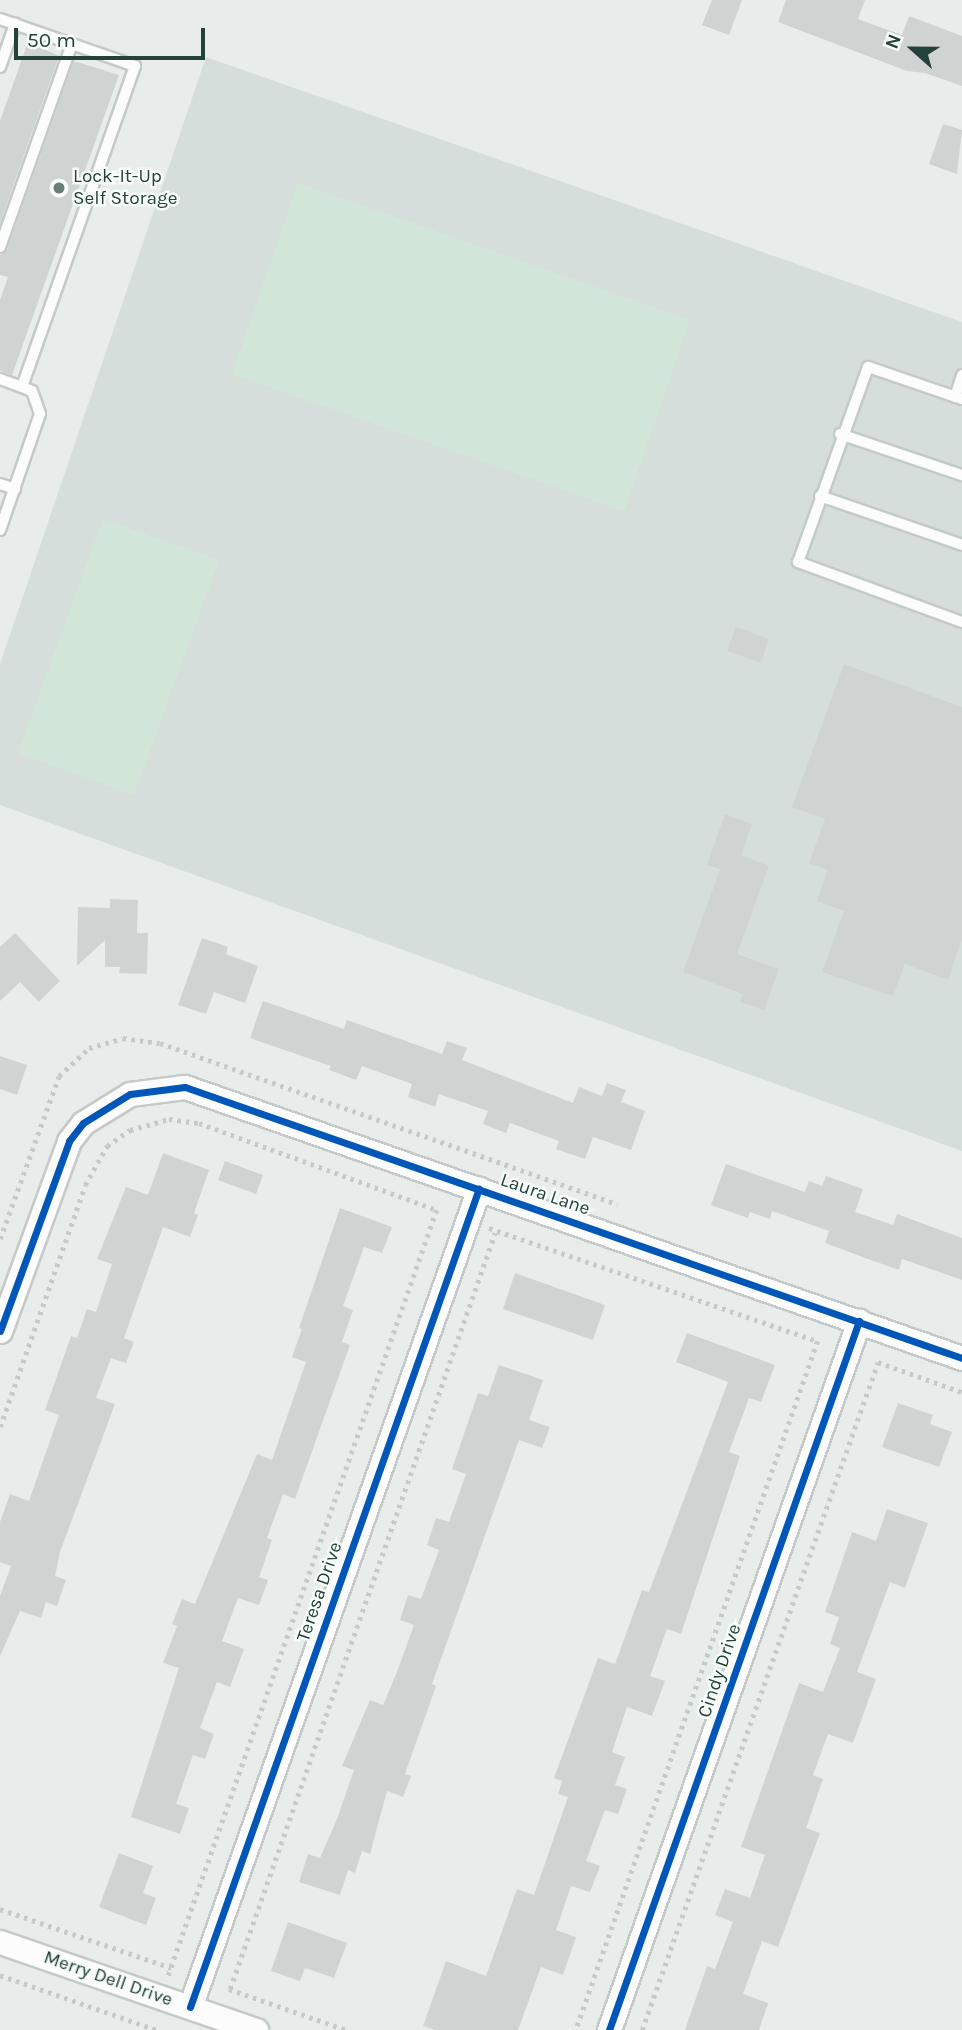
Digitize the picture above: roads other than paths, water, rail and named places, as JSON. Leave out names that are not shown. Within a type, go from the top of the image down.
[{"type":"street","name":"Laura Lane","points":[[0,1331],[69,1141],[83,1123],[115,1102],[149,1089],[185,1087],[962,1358]]},
{"type":"street","name":"Teresa Drive","points":[[190,2007],[479,1188]]},
{"type":"street","name":"Cindy Drive","points":[[609,2030],[859,1321]]},
{"type":"street","name":"Merry Dell Drive","points":[[0,1942],[256,2030]]},
{"type":"lane","points":[[0,19],[135,66],[22,387]]},
{"type":"lane","points":[[0,67],[15,24]]},
{"type":"lane","points":[[0,247],[72,44]]},
{"type":"lane","points":[[962,375],[958,398],[868,367],[840,434],[799,562],[962,622]]},
{"type":"lane","points":[[0,379],[32,391],[40,414],[0,530]]},
{"type":"lane","points":[[840,434],[962,475]]},
{"type":"lane","points":[[0,484],[15,489]]},
{"type":"lane","points":[[820,495],[962,545]]},
{"type":"place","name":"Lock-It-Up Self Storage","points":[[59,188]]}]
